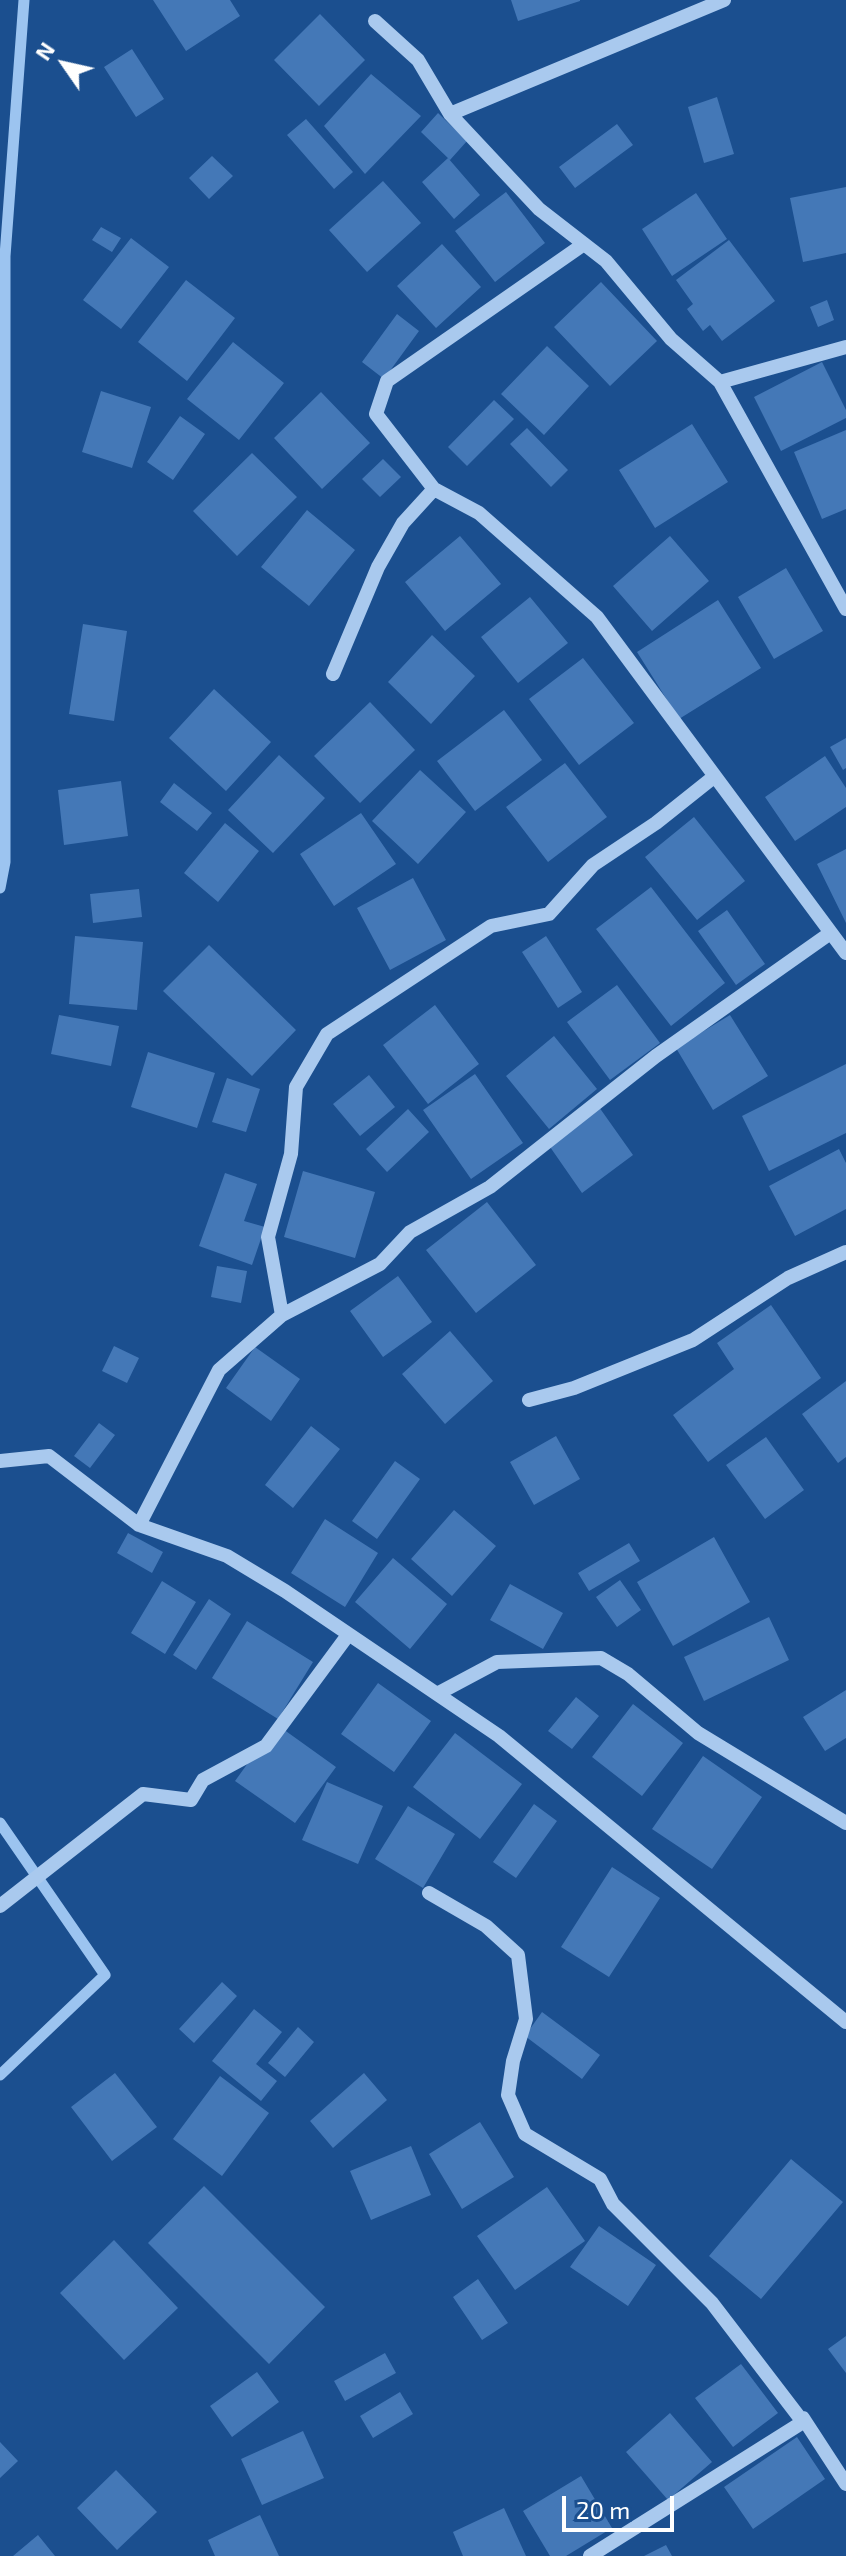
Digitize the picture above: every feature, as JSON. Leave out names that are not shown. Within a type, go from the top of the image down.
[{"type":"street","points":[[450,114],[724,0]]},
{"type":"street","points":[[375,21],[418,60],[450,114],[539,209],[606,261],[671,339],[720,382],[846,609]]},
{"type":"street","points":[[584,244],[387,381],[376,414],[434,489],[479,513],[597,617],[846,953]]},
{"type":"street","points":[[720,382],[846,347]]},
{"type":"street","points":[[333,674],[378,567],[403,523],[434,489]]},
{"type":"street","points":[[282,1315],[268,1237],[291,1154],[296,1087],[327,1034],[491,926],[549,914],[593,865],[656,823],[715,776]]},
{"type":"street","points":[[139,1525],[219,1370],[282,1315],[380,1264],[410,1232],[490,1187],[656,1056],[829,934]]},
{"type":"street","points":[[529,1400],[574,1388],[693,1340],[788,1278],[846,1252]]},
{"type":"street","points":[[0,1461],[49,1456],[139,1525],[227,1556],[437,1694],[499,1736],[846,2022]]},
{"type":"street","points":[[0,1906],[143,1794],[191,1800],[203,1780],[266,1746],[348,1635]]},
{"type":"street","points":[[437,1694],[497,1662],[601,1658],[628,1674],[698,1733],[846,1823]]},
{"type":"street","points":[[429,1893],[486,1926],[518,1955],[526,2019],[513,2061],[508,2095],[525,2134],[600,2179],[613,2204],[712,2303],[803,2422]]},
{"type":"street","points":[[590,2556],[803,2422],[803,2418],[846,2484]]},
{"type":"building","points":[[153,0],[230,0],[240,16],[186,51]]},
{"type":"building","points":[[511,0],[580,0],[580,1],[518,21]]},
{"type":"building","points":[[320,14],[365,60],[319,106],[274,60]]},
{"type":"building","points":[[132,49],[164,99],[136,117],[104,67]]},
{"type":"building","points":[[371,74],[421,116],[365,174],[324,126]]},
{"type":"building","points":[[717,97],[734,154],[704,163],[688,107]]},
{"type":"building","points":[[438,113],[467,141],[450,160],[421,132]]},
{"type":"building","points":[[306,119],[353,172],[334,189],[287,135]]},
{"type":"building","points":[[617,124],[633,145],[575,188],[559,167]]},
{"type":"building","points":[[212,156],[233,176],[209,199],[189,178]]},
{"type":"building","points":[[448,158],[480,195],[454,219],[422,182]]},
{"type":"building","points":[[383,181],[421,223],[367,272],[329,230]]},
{"type":"building","points":[[846,187],[846,253],[803,262],[790,198]]},
{"type":"building","points":[[506,192],[545,243],[495,282],[455,231]]},
{"type":"building","points":[[696,193],[727,239],[672,276],[642,229]]},
{"type":"building","points":[[101,227],[121,238],[112,252],[92,240]]},
{"type":"building","points":[[131,238],[169,267],[121,329],[83,300]]},
{"type":"building","points":[[729,240],[775,301],[722,341],[710,325],[703,331],[687,309],[693,304],[676,280]]},
{"type":"building","points":[[442,244],[481,287],[436,328],[397,286]]},
{"type":"building","points":[[186,280],[235,318],[187,381],[138,342]]},
{"type":"building","points":[[601,282],[657,341],[610,386],[554,327]]},
{"type":"building","points":[[827,300],[834,320],[818,327],[810,307]]},
{"type":"building","points":[[397,314],[419,331],[384,379],[362,362]]},
{"type":"building","points":[[233,342],[284,383],[239,440],[187,399]]},
{"type":"building","points":[[547,346],[589,386],[544,435],[501,394]]},
{"type":"building","points":[[822,362],[846,410],[846,418],[781,451],[754,397]]},
{"type":"building","points":[[101,391],[151,407],[132,468],[82,452]]},
{"type":"building","points":[[321,392],[370,443],[322,489],[274,438]]},
{"type":"building","points":[[494,400],[514,419],[467,466],[448,447]]},
{"type":"building","points":[[180,416],[205,434],[173,480],[147,462]]},
{"type":"building","points":[[692,424],[728,482],[655,528],[619,470]]},
{"type":"building","points":[[527,428],[568,470],[551,487],[510,444]]},
{"type":"building","points":[[846,430],[846,509],[822,519],[794,452]]},
{"type":"building","points":[[252,453],[297,497],[237,556],[193,511]]},
{"type":"building","points":[[383,459],[401,477],[380,497],[362,479]]},
{"type":"building","points":[[307,510],[355,550],[309,606],[261,567]]},
{"type":"building","points":[[460,536],[501,584],[445,631],[405,582]]},
{"type":"building","points":[[670,536],[709,581],[652,631],[613,586]]},
{"type":"building","points":[[786,568],[823,631],[774,659],[738,597]]},
{"type":"building","points":[[530,597],[568,643],[518,683],[481,637]]},
{"type":"building","points":[[718,600],[761,668],[679,719],[637,652]]},
{"type":"building","points":[[83,624],[127,631],[114,721],[69,714]]},
{"type":"building","points":[[432,635],[475,676],[431,724],[388,682]]},
{"type":"building","points":[[583,658],[634,723],[579,765],[529,699]]},
{"type":"building","points":[[214,689],[271,742],[226,791],[169,738]]},
{"type":"building","points":[[370,702],[415,750],[360,803],[314,756]]},
{"type":"building","points":[[504,710],[542,760],[475,811],[437,761]]},
{"type":"building","points":[[846,738],[846,768],[843,770],[830,747]]},
{"type":"building","points":[[279,755],[325,798],[273,853],[228,810]]},
{"type":"building","points":[[825,756],[846,788],[846,807],[795,841],[765,797]]},
{"type":"building","points":[[565,763],[607,817],[548,862],[506,807]]},
{"type":"building","points":[[420,770],[466,812],[418,864],[372,821]]},
{"type":"building","points":[[121,781],[128,836],[64,845],[58,790]]},
{"type":"building","points":[[174,783],[212,813],[197,831],[160,802]]},
{"type":"building","points":[[361,813],[396,864],[334,906],[300,854]]},
{"type":"building","points":[[694,817],[745,881],[697,920],[645,857]]},
{"type":"building","points":[[225,823],[259,851],[218,902],[184,873]]},
{"type":"building","points":[[846,849],[846,923],[817,864]]},
{"type":"building","points":[[413,878],[446,940],[390,970],[357,908]]},
{"type":"building","points":[[651,887],[725,983],[671,1026],[596,929]]},
{"type":"building","points":[[139,889],[142,917],[93,923],[90,894]]},
{"type":"building","points":[[727,910],[765,964],[736,985],[698,931]]},
{"type":"building","points":[[75,936],[143,942],[137,1010],[69,1004]]},
{"type":"building","points":[[546,936],[582,992],[558,1008],[522,952]]},
{"type":"building","points":[[209,945],[296,1030],[252,1076],[163,991]]},
{"type":"building","points":[[617,985],[660,1043],[610,1080],[567,1022]]},
{"type":"building","points":[[435,1005],[479,1064],[428,1104],[383,1045]]},
{"type":"building","points":[[59,1015],[119,1026],[111,1066],[51,1054]]},
{"type":"building","points":[[730,1015],[768,1076],[713,1110],[676,1048]]},
{"type":"building","points":[[554,1036],[597,1089],[549,1129],[506,1076]]},
{"type":"building","points":[[148,1052],[215,1073],[197,1128],[131,1107]]},
{"type":"building","points":[[846,1064],[846,1133],[769,1171],[742,1116]]},
{"type":"building","points":[[475,1074],[523,1143],[471,1179],[423,1110]]},
{"type":"building","points":[[369,1075],[395,1107],[360,1136],[333,1104]]},
{"type":"building","points":[[227,1078],[260,1089],[246,1132],[212,1122]]},
{"type":"building","points":[[599,1107],[633,1155],[582,1193],[548,1144]]},
{"type":"building","points":[[408,1109],[429,1132],[387,1172],[366,1149]]},
{"type":"building","points":[[839,1149],[846,1163],[846,1209],[795,1236],[769,1186]]},
{"type":"building","points":[[303,1171],[375,1192],[355,1258],[284,1237]]},
{"type":"building","points":[[225,1173],[257,1184],[244,1221],[265,1227],[252,1265],[199,1246]]},
{"type":"building","points":[[487,1202],[536,1265],[476,1313],[426,1250]]},
{"type":"building","points":[[217,1266],[247,1271],[241,1303],[211,1297]]},
{"type":"building","points":[[398,1276],[432,1322],[383,1357],[350,1311]]},
{"type":"building","points":[[771,1305],[821,1378],[708,1462],[673,1415],[734,1369],[717,1343]]},
{"type":"building","points":[[450,1331],[493,1381],[445,1424],[402,1374]]},
{"type":"building","points":[[114,1346],[139,1358],[127,1383],[102,1371]]},
{"type":"building","points":[[255,1347],[300,1379],[271,1421],[226,1388]]},
{"type":"building","points":[[846,1381],[846,1457],[838,1463],[802,1414]]},
{"type":"building","points":[[99,1423],[115,1435],[90,1468],[74,1456]]},
{"type":"building","points":[[311,1426],[340,1449],[293,1508],[265,1485]]},
{"type":"building","points":[[556,1436],[580,1479],[534,1505],[510,1462]]},
{"type":"building","points":[[766,1437],[804,1490],[765,1519],[726,1465]]},
{"type":"building","points":[[395,1461],[420,1479],[377,1539],[352,1521]]},
{"type":"building","points":[[454,1510],[496,1546],[452,1596],[411,1559]]},
{"type":"building","points":[[325,1519],[378,1553],[345,1607],[291,1573]]},
{"type":"building","points":[[128,1533],[163,1552],[152,1573],[117,1553]]},
{"type":"building","points":[[714,1537],[750,1602],[673,1646],[637,1582]]},
{"type":"building","points":[[629,1543],[640,1561],[589,1591],[578,1573]]},
{"type":"building","points":[[393,1558],[447,1604],[410,1649],[355,1602]]},
{"type":"building","points":[[620,1580],[641,1610],[617,1627],[596,1597]]},
{"type":"building","points":[[162,1581],[196,1602],[165,1654],[131,1633]]},
{"type":"building","points":[[510,1584],[563,1613],[543,1649],[490,1620]]},
{"type":"building","points":[[209,1599],[231,1614],[196,1670],[173,1655]]},
{"type":"building","points":[[769,1617],[789,1660],[704,1701],[684,1657]]},
{"type":"building","points":[[247,1621],[313,1662],[278,1719],[212,1678]]},
{"type":"building","points":[[378,1683],[431,1721],[394,1772],[341,1734]]},
{"type":"building","points":[[846,1690],[846,1738],[825,1751],[803,1717]]},
{"type":"building","points":[[576,1697],[599,1716],[572,1749],[548,1731]]},
{"type":"building","points":[[633,1704],[683,1743],[642,1796],[592,1757]]},
{"type":"building","points":[[276,1724],[336,1767],[295,1823],[235,1781]]},
{"type":"building","points":[[455,1733],[522,1784],[480,1839],[413,1787]]},
{"type":"building","points":[[703,1756],[762,1797],[712,1869],[652,1829]]},
{"type":"building","points":[[327,1782],[383,1806],[358,1864],[302,1840]]},
{"type":"building","points":[[534,1804],[557,1821],[516,1878],[493,1862]]},
{"type":"building","points":[[408,1806],[455,1834],[423,1888],[375,1859]]},
{"type":"building","points":[[612,1867],[660,1898],[609,1977],[561,1947]]},
{"type":"building","points":[[222,1982],[237,1996],[194,2043],[179,2029]]},
{"type":"building","points":[[254,2009],[282,2032],[256,2064],[277,2081],[261,2101],[212,2061]]},
{"type":"building","points":[[542,2012],[600,2055],[582,2079],[525,2036]]},
{"type":"building","points":[[298,2027],[314,2042],[285,2077],[268,2063]]},
{"type":"building","points":[[115,2073],[157,2127],[112,2161],[71,2107]]},
{"type":"building","points":[[364,2073],[387,2100],[333,2148],[310,2121]]},
{"type":"building","points":[[220,2076],[269,2113],[222,2176],[173,2139]]},
{"type":"building","points":[[480,2122],[514,2177],[462,2209],[429,2154]]},
{"type":"building","points":[[411,2146],[431,2195],[371,2220],[350,2171]]},
{"type":"building","points":[[791,2159],[843,2202],[761,2299],[709,2256]]},
{"type":"building","points":[[204,2186],[325,2307],[269,2364],[148,2243]]},
{"type":"building","points":[[547,2187],[585,2241],[515,2290],[477,2236]]},
{"type":"building","points":[[599,2226],[656,2265],[628,2306],[570,2267]]},
{"type":"building","points":[[114,2240],[178,2308],[124,2360],[60,2293]]},
{"type":"building","points":[[478,2279],[508,2323],[482,2340],[453,2297]]},
{"type":"building","points":[[846,2336],[846,2373],[828,2349]]},
{"type":"building","points":[[385,2353],[396,2373],[345,2401],[334,2381]]},
{"type":"building","points":[[741,2364],[778,2413],[733,2447],[695,2398]]},
{"type":"building","points":[[257,2372],[279,2402],[232,2437],[210,2406]]},
{"type":"building","points":[[400,2392],[413,2414],[373,2438],[360,2416]]},
{"type":"building","points":[[670,2413],[712,2462],[668,2500],[626,2452]]},
{"type":"building","points":[[303,2431],[324,2478],[262,2505],[241,2459]]},
{"type":"building","points":[[797,2437],[825,2479],[753,2529],[724,2487]]},
{"type":"building","points":[[0,2442],[18,2461],[0,2478]]},
{"type":"building","points":[[116,2470],[157,2512],[117,2550],[77,2508]]},
{"type":"building","points":[[581,2476],[612,2528],[566,2556],[550,2556],[523,2511]]},
{"type":"building","points":[[504,2508],[526,2556],[463,2556],[453,2532]]},
{"type":"building","points":[[260,2515],[279,2556],[215,2556],[208,2540]]},
{"type":"building","points":[[38,2535],[55,2556],[13,2556]]},
{"type":"building","points":[[666,2545],[672,2556],[644,2556]]},
{"type":"waterway","points":[[0,888],[5,862],[5,256],[24,0]]},
{"type":"waterway","points":[[0,1823],[105,1975],[0,2075]]}]
